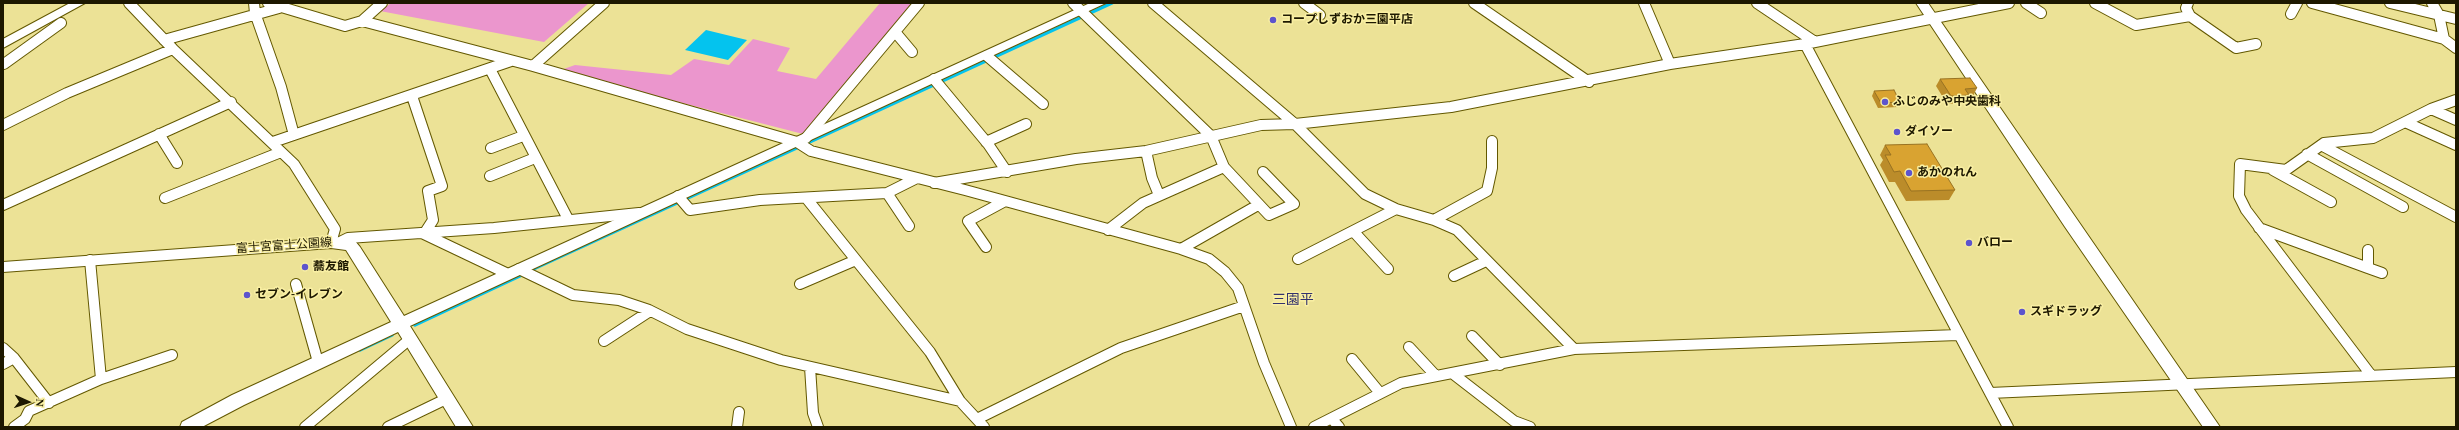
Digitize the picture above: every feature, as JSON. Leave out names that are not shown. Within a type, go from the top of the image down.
[{"type":"street","points":[[3,44],[79,3]]},
{"type":"street","points":[[130,3],[173,49],[231,102],[294,164],[335,229],[336,243],[348,238],[424,234],[639,213]]},
{"type":"street","points":[[254,3],[255,13],[281,87],[294,135]]},
{"type":"street","points":[[268,3],[345,26],[362,21],[382,3]]},
{"type":"street","points":[[533,66],[604,3]]},
{"type":"street","points":[[802,143],[920,3]]},
{"type":"street","points":[[188,427],[238,400],[318,362],[400,324],[520,272],[639,213],[681,199],[989,58],[1081,11],[1100,3]]},
{"type":"street","points":[[1153,3],[1295,124],[1365,194],[1396,209],[1434,220],[1457,230],[1574,349]]},
{"type":"street","points":[[1304,3],[1320,15]]},
{"type":"street","points":[[1474,3],[1589,82]]},
{"type":"street","points":[[1644,3],[1670,64]]},
{"type":"street","points":[[1757,3],[1815,42]]},
{"type":"street","points":[[1922,3],[2070,224],[2148,332],[2212,427]]},
{"type":"street","points":[[934,183],[1076,159],[1146,151],[1261,125],[1295,124],[1452,107],[1589,82],[1670,64],[1805,44],[1931,17],[1987,9],[2009,3]]},
{"type":"street","points":[[2026,3],[2041,12]]},
{"type":"street","points":[[2095,3],[2136,25],[2190,16]]},
{"type":"street","points":[[2188,3],[2186,8],[2190,16],[2236,48],[2256,44]]},
{"type":"street","points":[[2291,14],[2297,3]]},
{"type":"street","points":[[2312,3],[2444,40],[2456,48]]},
{"type":"street","points":[[2390,3],[2456,19]]},
{"type":"street","points":[[2432,3],[2439,15],[2444,40]]},
{"type":"street","points":[[164,40],[255,13],[281,7]]},
{"type":"street","points":[[1081,11],[1211,136],[1224,167],[1258,206],[1269,215],[1294,204],[1263,172]]},
{"type":"street","points":[[362,21],[533,66],[802,143],[916,179],[1005,201],[1181,249],[1209,259],[1225,272],[1238,288],[1264,363],[1291,427]]},
{"type":"street","points":[[3,64],[60,23]]},
{"type":"street","points":[[896,32],[912,52]]},
{"type":"street","points":[[1805,44],[2008,427]]},
{"type":"street","points":[[3,125],[67,93],[173,49]]},
{"type":"street","points":[[989,58],[1043,104]]},
{"type":"street","points":[[273,142],[412,96],[511,61]]},
{"type":"street","points":[[490,69],[523,136],[568,219]]},
{"type":"street","points":[[936,82],[986,142],[1006,172]]},
{"type":"street","points":[[412,96],[442,186],[428,191],[433,220],[424,234]]},
{"type":"street","points":[[2372,375],[2259,228],[2239,196],[2240,164],[2273,170],[2286,170],[2321,145],[2373,138],[2431,109],[2456,100]]},
{"type":"street","points":[[3,205],[231,102]]},
{"type":"street","points":[[2431,109],[2456,120]]},
{"type":"street","points":[[2405,122],[2456,145]]},
{"type":"street","points":[[986,142],[1026,124]]},
{"type":"street","points":[[159,134],[177,163]]},
{"type":"street","points":[[491,148],[523,136]]},
{"type":"street","points":[[1434,220],[1487,192],[1492,168],[1492,141]]},
{"type":"street","points":[[2321,145],[2456,217]]},
{"type":"street","points":[[1146,151],[1152,178],[1159,195]]},
{"type":"street","points":[[165,198],[281,152]]},
{"type":"street","points":[[2307,154],[2403,207]]},
{"type":"street","points":[[490,176],[535,158]]},
{"type":"street","points":[[1108,230],[1143,203],[1224,167]]},
{"type":"street","points":[[2273,170],[2331,202]]},
{"type":"street","points":[[681,199],[690,210],[760,200],[807,199],[887,193],[916,179]]},
{"type":"street","points":[[887,193],[909,226]]},
{"type":"street","points":[[807,199],[930,352],[960,401],[981,423],[1121,348],[1244,306]]},
{"type":"street","points":[[986,246],[968,221],[1005,201]]},
{"type":"street","points":[[1181,249],[1258,206]]},
{"type":"street","points":[[1298,259],[1354,232],[1396,209]]},
{"type":"street","points":[[2259,228],[2382,273]]},
{"type":"street","points":[[1354,232],[1388,269]]},
{"type":"street","points":[[424,234],[520,272],[573,295],[620,300],[650,311],[687,329],[810,368],[960,401]]},
{"type":"street","name":"富士宮富士公園線","points":[[3,267],[336,243],[350,245],[465,427]]},
{"type":"street","points":[[2368,250],[2368,268]]},
{"type":"street","points":[[90,260],[101,379]]},
{"type":"street","points":[[800,284],[856,260]]},
{"type":"street","points":[[1454,276],[1486,261]]},
{"type":"street","points":[[296,284],[318,362]]},
{"type":"street","points":[[604,341],[650,311]]},
{"type":"street","points":[[1314,427],[1336,423],[1380,393],[1401,383],[1500,365],[1574,349],[1958,335]]},
{"type":"street","points":[[1472,336],[1500,365]]},
{"type":"street","points":[[306,427],[410,340]]},
{"type":"street","points":[[1409,347],[1436,376]]},
{"type":"street","points":[[3,348],[14,358],[49,402]]},
{"type":"street","points":[[14,427],[25,420],[29,411],[101,379],[172,355]]},
{"type":"street","points":[[3,364],[14,358]]},
{"type":"street","points":[[1352,359],[1380,393]]},
{"type":"street","points":[[810,368],[813,413],[818,427]]},
{"type":"street","points":[[1990,393],[2182,383],[2456,372]]},
{"type":"street","points":[[1452,373],[1514,421],[1530,427]]},
{"type":"street","points":[[388,427],[446,399]]},
{"type":"street","points":[[737,427],[739,412]]},
{"type":"shaded area","points":[[391,3],[589,3],[544,42],[380,11]]},
{"type":"shaded area","points":[[880,3],[914,3],[803,134],[558,71],[575,65],[671,75],[694,59],[729,65],[753,39],[790,48],[777,71],[816,79]]},
{"type":"water","points":[[706,30],[747,40],[728,60],[685,50]]},
{"type":"building","points":[[1970,78],[1977,88],[1965,89],[1969,95],[1951,96],[1940,79]]},
{"type":"building","points":[[1894,90],[1900,102],[1881,103],[1874,91]]},
{"type":"building","name":"あかのれん","points":[[1927,144],[1955,190],[1911,191],[1900,171],[1894,172],[1885,155],[1891,155],[1885,145]]},
{"type":"waterway","points":[[529,271],[1112,3]]},
{"type":"waterway","points":[[415,325],[524,274]]},
{"type":"waterway","points":[[360,350],[392,335]]},
{"type":"place","name":"コープしずおか三園平店","points":[[1273,20]]},
{"type":"place","name":"ふじのみや中央歯科","points":[[1885,102]]},
{"type":"place","name":"ダイソー","points":[[1897,132]]},
{"type":"place","name":"あかのれん","points":[[1909,173]]},
{"type":"place","name":"バロー","points":[[1969,243]]},
{"type":"place","name":"蕎友館","points":[[305,267]]},
{"type":"place","name":"セブン-イレブン","points":[[247,295]]},
{"type":"place","name":"スギドラッグ","points":[[2022,312]]},
{"type":"district","name":"三園平","points":[[1293,300]]}]
